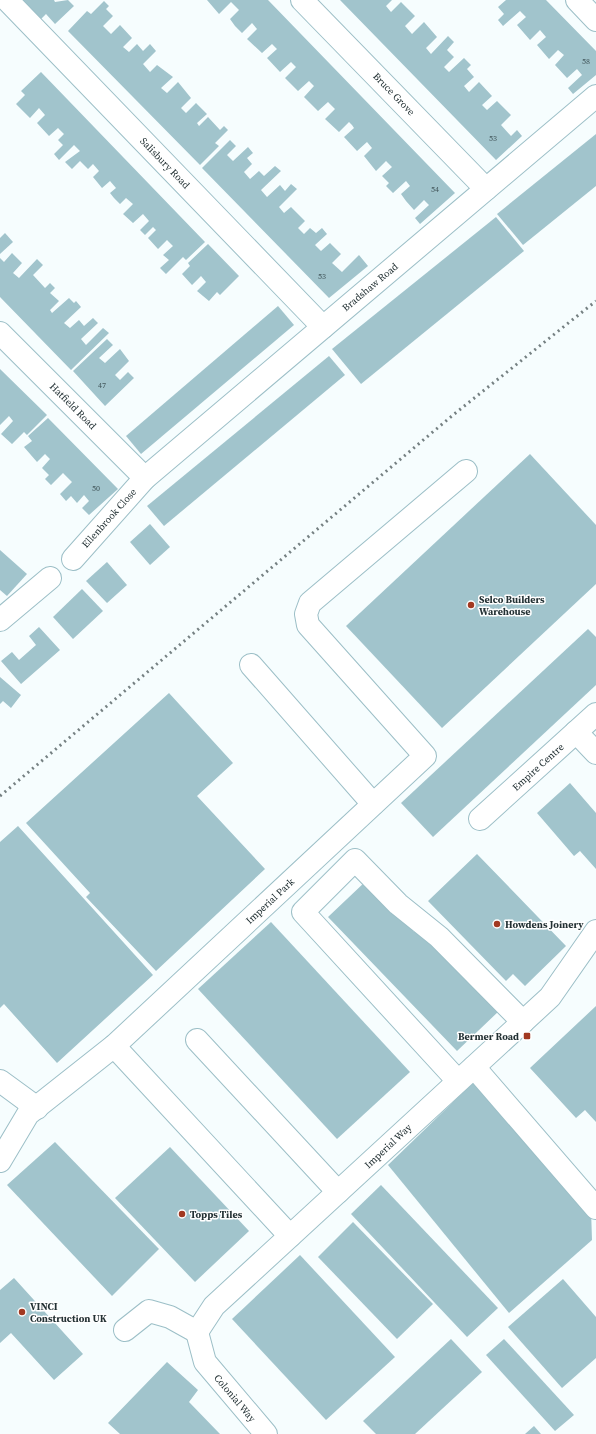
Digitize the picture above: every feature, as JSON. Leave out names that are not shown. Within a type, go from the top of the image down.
[{"type":"street","name":"Salisbury Road","points":[[7,0],[323,327]]},
{"type":"street","name":"Bruce Grove","points":[[302,0],[486,189]]},
{"type":"street","points":[[577,0],[596,20]]},
{"type":"street","name":"Bradshaw Road","points":[[146,478],[596,96]]},
{"type":"street","name":"Hatfield Road","points":[[0,333],[146,478]]},
{"type":"street","name":"Imperial Park","points":[[0,1162],[28,1114],[114,1046],[425,756],[308,625],[306,614],[310,603],[466,471]]},
{"type":"street","name":"Ellenbrook Close","points":[[73,559],[146,478]]},
{"type":"street","points":[[0,620],[50,578]]},
{"type":"street","points":[[251,665],[373,804]]},
{"type":"street","name":"Empire Centre","points":[[480,819],[596,714]]},
{"type":"street","points":[[576,732],[596,753]]},
{"type":"street","points":[[523,1022],[439,937],[398,904],[355,860],[303,912],[466,1074],[596,1208]]},
{"type":"street","name":"Imperial Way","points":[[197,1332],[214,1306],[550,997],[596,931]]},
{"type":"street","points":[[197,1040],[338,1192]]},
{"type":"street","points":[[114,1046],[290,1236]]},
{"type":"street","points":[[0,1081],[36,1108]]},
{"type":"street","points":[[125,1330],[148,1311],[170,1317],[197,1332]]},
{"type":"street","name":"Colonial Way","points":[[197,1332],[205,1362],[266,1434]]},
{"type":"building","points":[[19,0],[54,0],[55,2],[68,0],[74,6],[55,24],[46,14],[39,21]]},
{"type":"building","points":[[207,0],[268,0],[455,193],[420,224],[415,218],[429,205],[424,200],[414,210],[401,194],[410,186],[406,181],[393,193],[386,186],[389,183],[382,176],[392,167],[386,161],[376,171],[364,156],[372,148],[367,142],[357,151],[344,137],[354,128],[352,125],[349,122],[339,132],[325,119],[335,109],[328,102],[318,111],[304,97],[314,86],[309,81],[298,91],[285,78],[296,67],[291,62],[280,72],[267,58],[277,49],[272,44],[262,53],[247,39],[257,29],[252,23],[242,33],[235,26],[230,19],[239,10],[231,2],[219,14]]},
{"type":"building","points":[[340,0],[392,0],[386,6],[391,12],[401,2],[415,16],[405,26],[412,34],[424,22],[437,37],[426,48],[431,54],[448,36],[454,42],[447,50],[454,57],[444,67],[449,72],[464,58],[471,65],[467,69],[474,77],[464,86],[469,92],[479,82],[492,96],[482,105],[487,110],[497,101],[511,115],[501,125],[511,136],[517,130],[522,136],[496,160]]},
{"type":"building","points":[[506,0],[546,0],[596,51],[596,75],[573,94],[568,88],[582,75],[577,69],[567,78],[555,65],[564,55],[558,50],[549,59],[537,45],[546,37],[540,30],[530,40],[517,25],[526,17],[520,11],[503,26],[498,20],[504,14],[498,7]]},
{"type":"building","points":[[104,1],[109,6],[106,9],[113,16],[103,26],[111,34],[120,25],[132,38],[123,47],[129,52],[137,44],[143,51],[150,44],[156,51],[143,64],[150,72],[157,65],[173,77],[161,88],[167,93],[178,82],[191,98],[181,108],[186,113],[196,103],[207,114],[197,123],[199,126],[208,117],[220,130],[224,126],[228,130],[215,143],[219,146],[200,165],[68,31],[87,11],[91,14]]},
{"type":"building","points":[[41,72],[205,242],[186,260],[183,257],[166,274],[160,268],[169,260],[163,255],[173,246],[167,240],[158,249],[148,238],[156,230],[153,227],[145,235],[140,230],[149,221],[143,214],[133,223],[123,214],[133,204],[126,198],[120,204],[114,198],[110,193],[116,188],[110,181],[102,188],[93,177],[99,171],[93,164],[88,169],[80,161],[72,169],[65,162],[80,151],[74,145],[59,160],[54,154],[63,145],[58,140],[64,134],[58,128],[49,136],[37,123],[45,115],[39,108],[30,118],[16,104],[25,95],[21,91]]},
{"type":"building","points":[[596,134],[596,186],[523,245],[497,214]]},
{"type":"building","points":[[230,140],[236,146],[227,155],[233,161],[248,147],[253,153],[247,158],[252,164],[244,172],[250,179],[259,171],[264,176],[275,166],[281,171],[261,190],[267,197],[280,185],[285,191],[291,184],[297,189],[279,207],[284,213],[291,207],[305,221],[298,228],[304,234],[310,228],[316,233],[322,228],[327,234],[315,245],[321,251],[330,243],[341,254],[332,263],[342,272],[359,255],[368,266],[329,298],[202,168]]},
{"type":"building","points":[[496,217],[524,251],[361,384],[332,349]]},
{"type":"building","points":[[5,233],[13,242],[0,254],[0,238]]},
{"type":"building","points":[[208,244],[239,276],[220,295],[217,292],[209,301],[197,291],[206,282],[201,276],[192,285],[182,274],[190,266],[188,263]]},
{"type":"building","points":[[12,253],[22,263],[13,273],[19,278],[37,259],[43,265],[33,275],[45,288],[50,283],[55,288],[50,293],[59,301],[50,310],[52,313],[69,298],[74,303],[76,301],[81,307],[64,323],[70,328],[79,320],[84,326],[93,318],[98,323],[81,339],[86,345],[103,328],[109,333],[71,370],[0,297],[0,258],[4,262]]},
{"type":"building","points":[[278,306],[294,325],[141,454],[126,436]]},
{"type":"building","points":[[107,339],[113,345],[99,358],[105,363],[120,349],[129,361],[115,375],[120,380],[128,372],[134,378],[105,406],[73,371]]},
{"type":"building","points":[[329,356],[345,375],[164,526],[147,506]]},
{"type":"building","points":[[0,369],[47,415],[27,435],[24,432],[12,444],[1,434],[13,421],[9,416],[0,425]]},
{"type":"building","points":[[48,418],[118,489],[89,515],[82,508],[89,501],[84,495],[77,503],[71,496],[66,501],[60,494],[72,482],[63,473],[51,485],[45,479],[49,475],[42,468],[50,459],[45,454],[37,462],[24,447],[32,441],[28,436]]},
{"type":"building","name":"Selco Builders Warehouse","points":[[530,454],[596,525],[596,584],[442,728],[346,626]]},
{"type":"building","points":[[150,524],[170,547],[150,565],[130,542]]},
{"type":"building","points":[[0,550],[27,574],[7,596],[0,590]]},
{"type":"building","points":[[107,562],[127,585],[107,603],[86,581]]},
{"type":"building","points":[[82,589],[103,611],[73,639],[53,617]]},
{"type":"building","points":[[39,627],[60,650],[21,684],[1,661],[12,652],[19,660],[36,645],[29,636]]},
{"type":"building","points":[[588,629],[596,637],[596,685],[433,837],[401,803]]},
{"type":"building","points":[[0,677],[21,695],[11,708],[3,701],[0,704]]},
{"type":"building","points":[[169,693],[233,763],[197,796],[265,869],[156,971],[86,897],[90,893],[26,823]]},
{"type":"building","points":[[570,783],[596,813],[596,869],[580,851],[574,856],[537,813]]},
{"type":"building","points":[[18,826],[153,975],[57,1063],[4,1004],[0,1008],[0,842]]},
{"type":"building","name":"Howdens Joinery","points":[[477,854],[566,946],[525,986],[513,974],[506,981],[428,901]]},
{"type":"building","points":[[366,881],[414,932],[420,927],[500,1010],[457,1051],[328,917]]},
{"type":"building","points":[[271,922],[410,1072],[337,1139],[198,989]]},
{"type":"building","points":[[596,1006],[596,1122],[585,1110],[576,1118],[530,1068]]},
{"type":"building","points":[[479,1077],[591,1209],[592,1240],[509,1313],[388,1165]]},
{"type":"building","points":[[55,1142],[159,1249],[112,1296],[7,1185]]},
{"type":"building","name":"Topps Tiles","points":[[170,1147],[249,1231],[195,1282],[115,1198]]},
{"type":"building","points":[[381,1185],[498,1308],[467,1337],[351,1214]]},
{"type":"building","points":[[353,1222],[433,1304],[397,1339],[318,1257]]},
{"type":"building","points":[[300,1255],[395,1357],[326,1420],[232,1319]]},
{"type":"building","name":"VINCI Construction UK","points":[[14,1278],[83,1354],[54,1380],[11,1333],[0,1343],[0,1290]]},
{"type":"building","points":[[563,1279],[596,1317],[596,1358],[562,1388],[508,1327]]},
{"type":"building","points":[[451,1339],[482,1372],[415,1434],[376,1434],[363,1421]]},
{"type":"building","points":[[504,1339],[574,1415],[555,1431],[486,1355]]},
{"type":"building","points":[[167,1362],[198,1390],[189,1402],[220,1434],[120,1434],[108,1423]]},
{"type":"building","points":[[534,1426],[541,1434],[525,1434]]},
{"type":"railway","points":[[0,796],[453,415],[596,301]]},
{"type":"place","name":"Selco Builders Warehouse","points":[[471,605]]},
{"type":"place","name":"Howdens Joinery","points":[[497,924]]},
{"type":"place","name":"Bermer Road","points":[[527,1036]]},
{"type":"place","name":"Topps Tiles","points":[[182,1214]]},
{"type":"place","name":"VINCI Construction UK","points":[[22,1312]]}]
